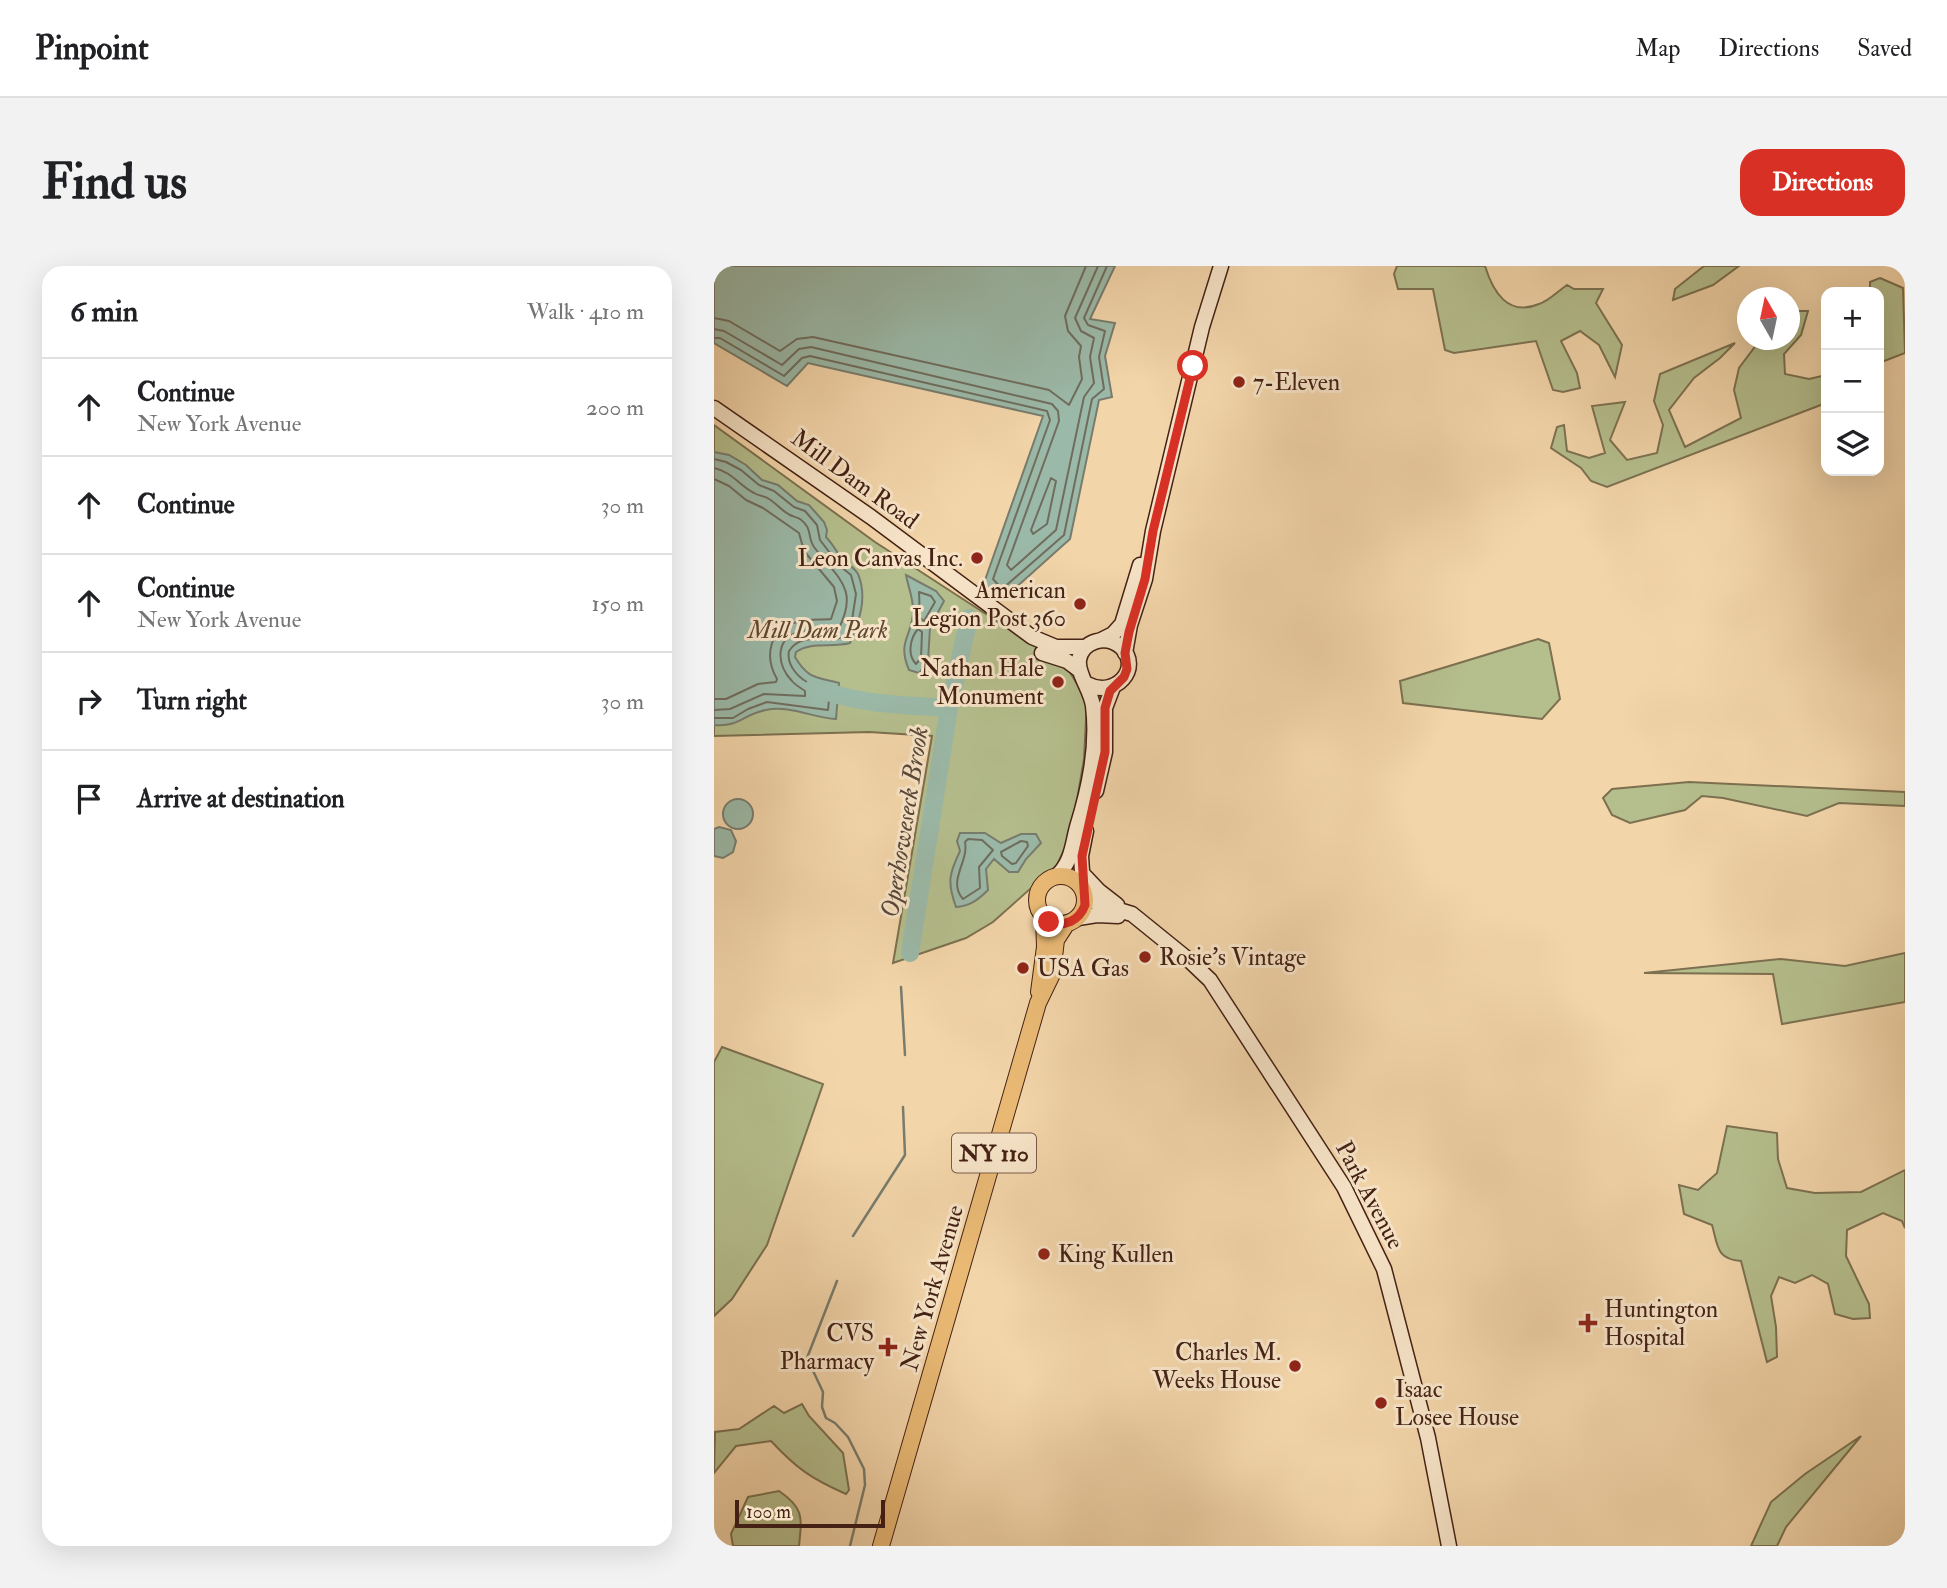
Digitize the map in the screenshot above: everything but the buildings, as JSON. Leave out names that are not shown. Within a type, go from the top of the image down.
[{"type":"main road","points":[[1057,876],[1071,877],[1083,885]]},
{"type":"main road","name":"NY 110","points":[[1044,918],[1038,904],[1038,892],[1045,882],[1057,876]]},
{"type":"main road","name":"NY 110","points":[[1072,920],[1085,905],[1083,885]]},
{"type":"main road","points":[[1044,918],[1055,924],[1072,920]]},
{"type":"main road","name":"New York Avenue","points":[[881,1546],[1038,1003],[1045,947],[1044,918]]},
{"type":"main road","name":"New York Avenue","points":[[1038,1003],[1052,974],[1056,940],[1072,920]]},
{"type":"street","name":"NY 110","points":[[1083,885],[1083,842],[1105,752],[1105,708],[1113,687],[1126,673],[1128,660],[1125,653],[1129,632],[1145,579],[1153,531],[1202,327],[1221,266]]},
{"type":"street","name":"Mill Dam Road","points":[[714,408],[871,517],[1038,641],[1060,648],[1085,647]]},
{"type":"street","name":"NY 110","points":[[1085,647],[1114,634],[1122,624],[1153,531]]},
{"type":"street","name":"Mill Dam Road","points":[[967,589],[1021,640],[1041,652],[1067,661],[1079,670]]},
{"type":"street","points":[[1101,640],[1116,644],[1125,653]]},
{"type":"street","points":[[1079,670],[1080,657],[1085,647]]},
{"type":"street","name":"NY 110","points":[[1057,876],[1070,860],[1090,783],[1094,724],[1092,699],[1079,670]]},
{"type":"street","points":[[1087,684],[1100,689],[1113,687]]},
{"type":"street","points":[[1083,885],[1099,891],[1124,910]]},
{"type":"street","name":"Park Avenue","points":[[1083,885],[1100,904],[1132,914],[1191,961],[1215,987],[1344,1187],[1384,1269],[1399,1318],[1433,1458],[1449,1546]]},
{"type":"street","name":"Park Avenue","points":[[1072,920],[1104,914],[1141,922]]},
{"type":"green space","points":[[1397,266],[1485,266],[1497,293],[1510,305],[1519,307],[1543,303],[1567,285],[1574,289],[1603,289],[1596,303],[1622,345],[1615,377],[1599,345],[1580,331],[1561,341],[1577,373],[1580,388],[1563,392],[1553,390],[1536,341],[1454,353],[1445,350],[1433,289],[1398,289],[1394,274]]},
{"type":"green space","points":[[1704,266],[1739,266],[1713,285],[1673,300],[1675,289]]},
{"type":"green space","points":[[1880,278],[1903,288],[1905,353],[1884,361],[1884,287],[1870,287],[1870,282]]},
{"type":"green space","points":[[1800,311],[1808,311],[1801,335]]},
{"type":"green space","points":[[1735,343],[1694,378],[1669,410],[1685,447],[1741,418],[1734,390],[1739,368],[1752,350],[1788,350],[1784,354],[1785,374],[1809,379],[1821,376],[1821,405],[1607,487],[1591,481],[1581,468],[1551,448],[1557,427],[1564,425],[1567,451],[1589,458],[1605,453],[1592,406],[1625,402],[1610,440],[1627,460],[1657,453],[1663,425],[1654,401],[1660,374]]},
{"type":"green space","name":"Mill Dam Park","points":[[714,425],[875,542],[1066,666],[1087,700],[1084,759],[1071,835],[1057,865],[993,922],[966,938],[893,963],[932,736],[869,732],[714,736]]},
{"type":"green space","points":[[1538,639],[1549,643],[1560,699],[1542,719],[1403,703],[1400,681]]},
{"type":"green space","points":[[1689,782],[1905,792],[1905,806],[1839,803],[1807,816],[1702,796],[1685,810],[1630,823],[1612,815],[1603,798],[1612,789]]},
{"type":"green space","points":[[1905,953],[1905,1002],[1782,1024],[1773,974],[1644,973],[1781,959],[1845,966]]},
{"type":"green space","points":[[722,1047],[823,1084],[767,1245],[732,1299],[714,1316],[714,1062]]},
{"type":"green space","points":[[1727,1126],[1777,1133],[1778,1159],[1787,1188],[1815,1193],[1861,1192],[1905,1170],[1905,1228],[1902,1221],[1883,1213],[1847,1230],[1846,1256],[1869,1304],[1870,1318],[1853,1319],[1835,1314],[1828,1284],[1812,1275],[1795,1283],[1779,1277],[1771,1296],[1777,1357],[1767,1362],[1741,1261],[1722,1254],[1712,1225],[1684,1214],[1679,1185],[1698,1190],[1717,1173]]},
{"type":"green space","points":[[802,1404],[809,1416],[843,1453],[849,1490],[846,1494],[806,1472],[771,1441],[736,1446],[714,1473],[715,1432],[739,1429],[774,1406],[784,1413]]},
{"type":"green space","points":[[1861,1436],[1786,1527],[1777,1546],[1751,1546],[1771,1502],[1805,1474]]},
{"type":"green space","points":[[779,1491],[793,1503],[800,1514],[799,1546],[733,1546],[731,1534],[748,1497]]},
{"type":"water","points":[[714,266],[1115,266],[1090,319],[1115,323],[1105,356],[1112,397],[1099,400],[1070,539],[1002,600],[984,583],[1043,416],[808,363],[787,386],[714,343]]},
{"type":"water","points":[[714,452],[729,455],[746,465],[762,480],[778,485],[797,501],[809,505],[824,522],[826,537],[858,574],[862,601],[850,643],[808,647],[796,652],[795,657],[809,673],[839,683],[836,719],[775,709],[758,712],[730,724],[714,725]]},
{"type":"water","points":[[906,575],[936,591],[944,601],[930,627],[928,662],[919,673],[909,670],[905,660],[905,644],[913,618]]},
{"type":"water","points":[[738,799],[749,803],[753,814],[749,825],[738,829],[727,825],[723,814],[727,803]]},
{"type":"water","points":[[719,827],[731,830],[736,841],[733,852],[723,858],[714,856],[714,829]]},
{"type":"water","points":[[960,833],[985,833],[1001,843],[1021,834],[1036,834],[1041,843],[1018,872],[1009,872],[994,859],[986,869],[988,890],[974,902],[956,907],[951,891],[951,878],[960,851],[957,841]]},
{"type":"waterway","name":"Operhoweseck Brook","points":[[910,953],[949,708],[969,618]]},
{"type":"waterway","points":[[814,687],[864,701],[949,708]]},
{"type":"waterway","name":"Operhoweseck Brook","points":[[901,987],[905,1055]]},
{"type":"waterway","name":"Operhoweseck Brook","points":[[853,1236],[905,1155],[903,1107]]},
{"type":"waterway","name":"Operhoweseck Brook","points":[[837,1281],[807,1358],[823,1392],[822,1407],[826,1418],[848,1437],[864,1469],[865,1485],[850,1546]]},
{"type":"place","name":"7-Eleven","points":[[1239,382]]},
{"type":"place","name":"Leon Canvas Inc.","points":[[977,558]]},
{"type":"place","name":"American Legion Post 360","points":[[1080,604]]},
{"type":"place","name":"Nathan Hale Monument","points":[[1058,682]]},
{"type":"place","name":"Rosie's Vintage","points":[[1145,957]]},
{"type":"place","name":"USA Gas","points":[[1023,968]]},
{"type":"place","name":"King Kullen","points":[[1044,1254]]},
{"type":"place","name":"Huntington Hospital","points":[[1588,1323]]},
{"type":"place","name":"CVS Pharmacy","points":[[888,1347]]},
{"type":"place","name":"Charles M. Weeks House","points":[[1295,1366]]},
{"type":"place","name":"Isaac Losee House","points":[[1381,1403]]},
{"type":"route","points":[[1049,922],[1059,924],[1074,920],[1083,912],[1085,905],[1082,856],[1105,752],[1104,714],[1107,697],[1124,677],[1127,669],[1128,660],[1125,653],[1129,632],[1149,563],[1153,531],[1193,366]]}]
